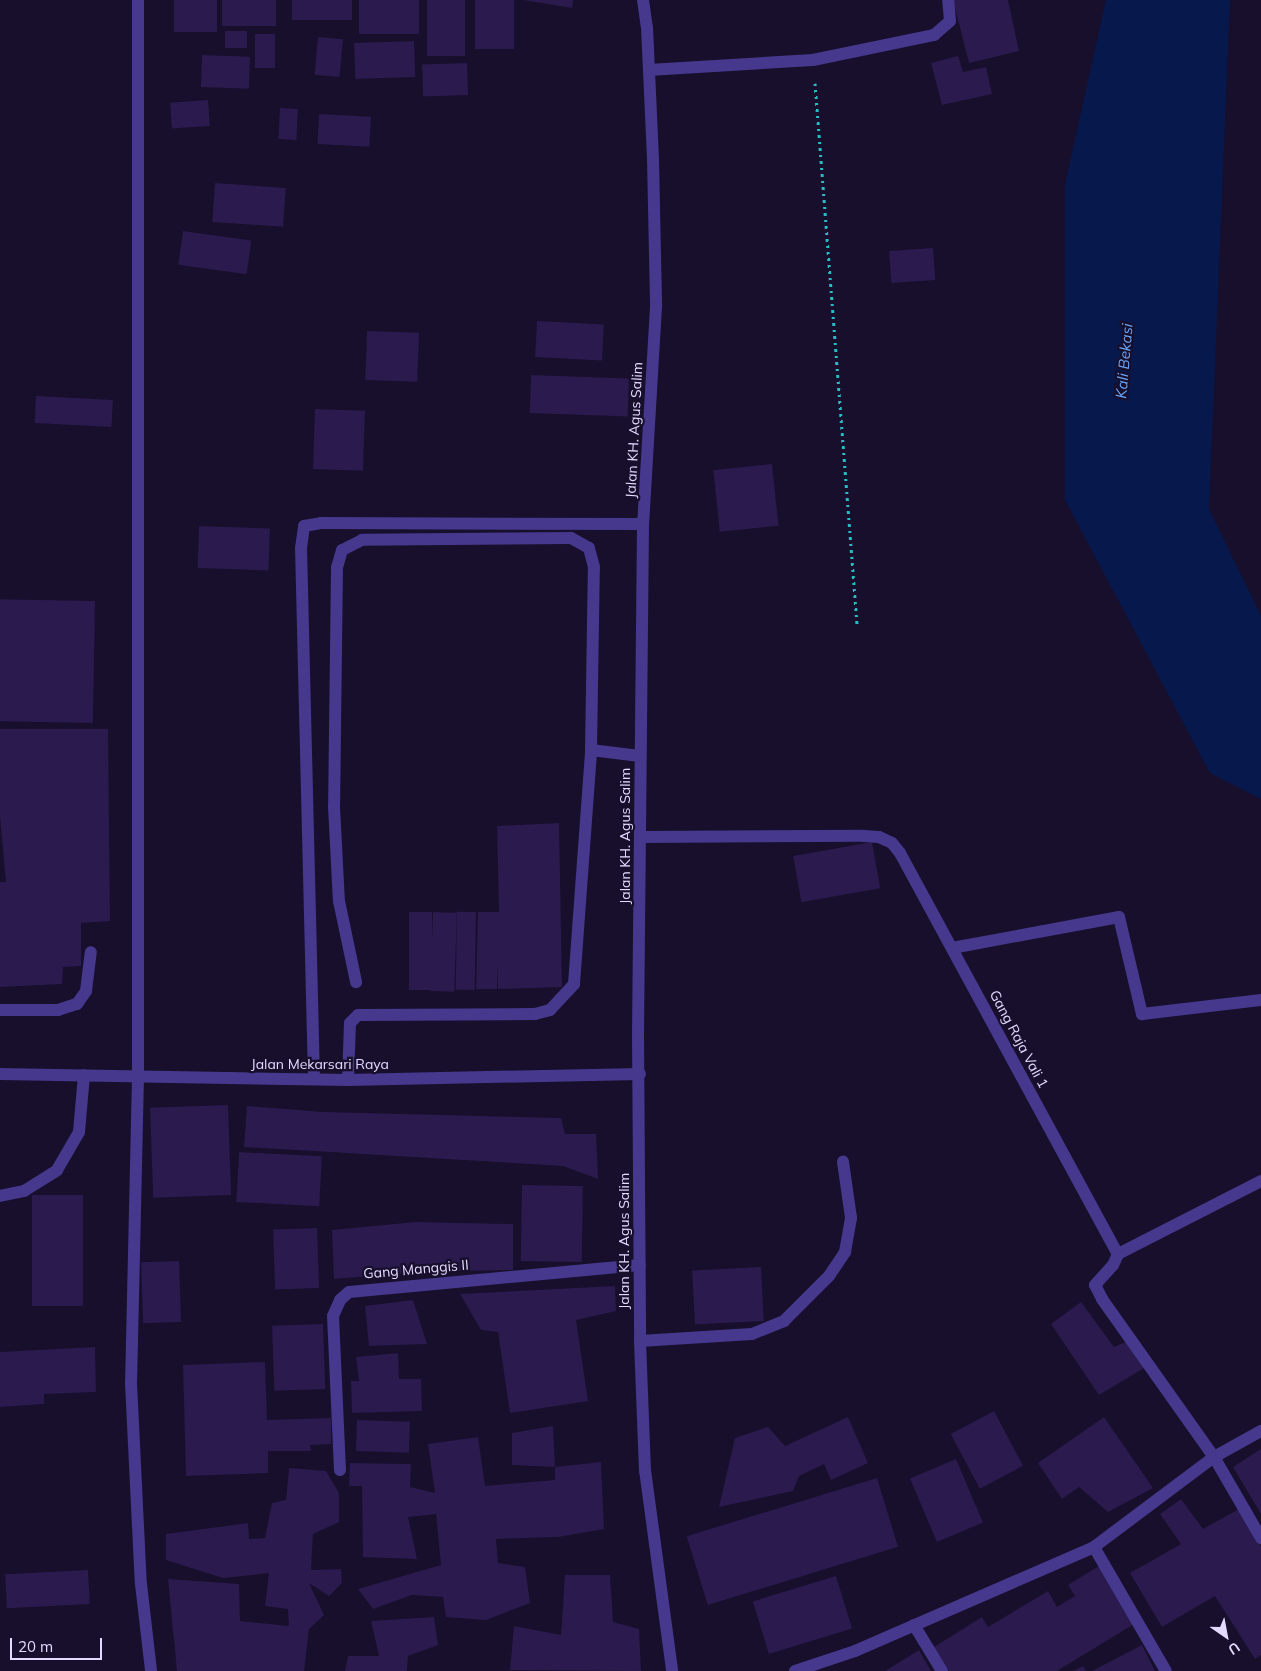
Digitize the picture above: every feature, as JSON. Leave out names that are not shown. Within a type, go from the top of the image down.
[{"type":"street","points":[[138,0],[138,1076],[131,1383],[141,1584],[151,1671]]},
{"type":"street","name":"Jalan KH. Agus Salim","points":[[642,0],[648,70],[656,307],[643,524],[640,756],[642,837],[638,1036],[640,1074],[640,1340],[645,1470],[672,1671]]},
{"type":"street","points":[[648,70],[813,60],[934,35],[950,21],[948,0]]},
{"type":"street","points":[[314,1080],[301,548],[304,526],[321,523],[643,524]]},
{"type":"street","points":[[348,1080],[350,1023],[358,1015],[535,1014],[550,1010],[564,998],[574,984],[577,968],[591,750],[594,567],[589,548],[572,538],[362,540],[342,550],[337,567],[334,807],[339,901],[356,982]]},
{"type":"street","points":[[591,750],[640,756]]},
{"type":"street","name":"Gang Raja Vali 1","points":[[642,837],[879,838],[892,844],[900,853],[1118,1254]]},
{"type":"street","points":[[952,948],[1119,917],[1142,1014],[1261,1000]]},
{"type":"street","points":[[0,1010],[58,1010],[76,1004],[86,990],[91,952]]},
{"type":"street","name":"Jalan Mekarsari Raya","points":[[0,1074],[348,1080],[640,1074]]},
{"type":"street","points":[[0,1196],[24,1191],[58,1170],[79,1132],[84,1076]]},
{"type":"street","points":[[640,1340],[752,1334],[784,1321],[829,1276],[845,1252],[851,1218],[843,1162]]},
{"type":"street","points":[[1261,1181],[1118,1254],[1113,1265],[1096,1285],[1173,1403],[1214,1457],[1261,1538]]},
{"type":"street","name":"Gang Manggis II","points":[[340,1470],[333,1316],[340,1300],[348,1292],[640,1265]]},
{"type":"street","points":[[795,1671],[855,1651],[1094,1547],[1214,1457],[1261,1431]]},
{"type":"street","points":[[1094,1547],[1166,1671]]},
{"type":"street","points":[[914,1625],[942,1671]]},
{"type":"path","points":[[813,60],[857,624]]},
{"type":"water","name":"Kali Bekasi","points":[[1106,0],[1230,0],[1209,509],[1261,616],[1261,799],[1210,773],[1065,500],[1065,184]]},
{"type":"building","points":[[174,0],[217,0],[217,32],[174,32]]},
{"type":"building","points":[[222,0],[276,0],[276,26],[222,26]]},
{"type":"building","points":[[292,0],[352,0],[352,20],[292,20]]},
{"type":"building","points":[[359,0],[419,0],[419,34],[359,34]]},
{"type":"building","points":[[427,0],[465,0],[465,56],[427,56]]},
{"type":"building","points":[[475,0],[514,0],[514,49],[475,49]]},
{"type":"building","points":[[523,0],[573,0],[572,8]]},
{"type":"building","points":[[953,0],[1008,0],[1019,51],[969,63]]},
{"type":"building","points":[[225,31],[247,31],[247,48],[225,48]]},
{"type":"building","points":[[255,34],[275,34],[275,68],[255,68]]},
{"type":"building","points":[[318,37],[343,39],[340,77],[315,75]]},
{"type":"building","points":[[414,41],[415,77],[355,79],[354,43]]},
{"type":"building","points":[[202,55],[250,57],[249,89],[201,87]]},
{"type":"building","points":[[958,56],[963,72],[986,67],[992,94],[942,105],[931,63]]},
{"type":"building","points":[[467,63],[468,95],[423,97],[422,65]]},
{"type":"building","points":[[208,100],[210,126],[172,129],[170,103]]},
{"type":"building","points":[[280,108],[298,109],[296,140],[278,139]]},
{"type":"building","points":[[319,114],[371,117],[369,147],[317,144]]},
{"type":"building","points":[[215,183],[286,188],[283,227],[212,222]]},
{"type":"building","points":[[183,231],[251,241],[247,274],[178,265]]},
{"type":"building","points":[[933,248],[935,280],[891,283],[889,251]]},
{"type":"building","points":[[537,321],[604,325],[602,360],[535,357]]},
{"type":"building","points":[[367,331],[419,333],[417,382],[365,380]]},
{"type":"building","points":[[531,375],[629,378],[628,416],[530,413]]},
{"type":"building","points":[[36,396],[113,400],[111,427],[35,423]]},
{"type":"building","points":[[315,409],[365,411],[363,471],[313,469]]},
{"type":"building","points":[[772,464],[778,526],[720,532],[713,470]]},
{"type":"building","points":[[199,526],[270,528],[268,570],[198,568]]},
{"type":"building","points":[[0,599],[95,601],[93,723],[0,721]]},
{"type":"building","points":[[0,729],[108,729],[110,921],[81,923],[81,966],[63,967],[62,984],[0,987],[0,882],[6,882],[0,817]]},
{"type":"building","points":[[559,823],[562,987],[498,989],[498,964],[497,989],[476,989],[478,912],[499,912],[497,826]]},
{"type":"building","points":[[872,842],[880,888],[801,902],[793,856]]},
{"type":"building","points":[[409,912],[432,912],[432,990],[409,990]]},
{"type":"building","points":[[433,912],[457,913],[454,992],[430,991]]},
{"type":"building","points":[[457,912],[476,912],[475,990],[456,990]]},
{"type":"building","points":[[228,1105],[231,1195],[153,1198],[150,1108]]},
{"type":"building","points":[[247,1106],[324,1112],[561,1118],[565,1134],[596,1134],[598,1179],[563,1166],[244,1147]]},
{"type":"building","points":[[239,1152],[322,1156],[319,1206],[236,1202]]},
{"type":"building","points":[[522,1185],[583,1186],[582,1262],[521,1261]]},
{"type":"building","points":[[32,1195],[83,1195],[83,1306],[32,1306]]},
{"type":"building","points":[[416,1222],[513,1224],[513,1270],[418,1272],[334,1279],[332,1230]]},
{"type":"building","points":[[317,1228],[319,1288],[275,1289],[273,1230]]},
{"type":"building","points":[[179,1261],[181,1322],[143,1323],[141,1262]]},
{"type":"building","points":[[761,1267],[764,1321],[695,1325],[692,1271]]},
{"type":"building","points":[[615,1286],[616,1311],[576,1320],[588,1401],[510,1413],[498,1332],[481,1330],[460,1294]]},
{"type":"building","points":[[413,1300],[427,1344],[369,1346],[365,1306]]},
{"type":"building","points":[[1081,1302],[1114,1347],[1128,1341],[1144,1368],[1099,1395],[1051,1324]]},
{"type":"building","points":[[323,1324],[325,1389],[274,1391],[272,1326]]},
{"type":"building","points":[[95,1347],[96,1392],[44,1394],[44,1404],[0,1407],[0,1352]]},
{"type":"building","points":[[398,1353],[399,1379],[421,1379],[422,1411],[352,1413],[351,1381],[359,1381],[356,1357]]},
{"type":"building","points":[[265,1362],[267,1420],[331,1418],[331,1444],[310,1445],[311,1451],[268,1451],[268,1473],[186,1476],[183,1365]]},
{"type":"building","points":[[994,1411],[1023,1466],[980,1489],[951,1434]]},
{"type":"building","points":[[848,1417],[868,1463],[831,1480],[824,1464],[799,1476],[793,1491],[719,1507],[735,1438],[768,1427],[785,1446]]},
{"type":"building","points":[[1104,1417],[1153,1488],[1108,1512],[1079,1487],[1062,1499],[1038,1463]]},
{"type":"building","points":[[357,1420],[410,1422],[409,1453],[356,1451]]},
{"type":"building","points":[[553,1426],[555,1467],[512,1465],[512,1433]]},
{"type":"building","points":[[478,1437],[485,1486],[555,1480],[555,1467],[601,1462],[604,1529],[558,1537],[496,1539],[498,1563],[525,1567],[530,1603],[486,1620],[446,1617],[443,1597],[412,1595],[373,1609],[358,1589],[441,1565],[436,1514],[408,1517],[417,1559],[363,1557],[362,1486],[349,1486],[350,1463],[411,1464],[410,1487],[435,1493],[428,1444]]},
{"type":"building","points":[[1261,1449],[1261,1514],[1233,1467]]},
{"type":"building","points":[[956,1459],[983,1523],[937,1542],[910,1479]]},
{"type":"building","points":[[289,1468],[326,1471],[339,1493],[339,1522],[313,1534],[311,1570],[341,1569],[342,1583],[329,1596],[309,1583],[324,1615],[309,1629],[304,1671],[177,1671],[168,1579],[239,1584],[240,1621],[289,1626],[288,1609],[265,1606],[269,1573],[223,1578],[166,1560],[166,1534],[248,1523],[249,1539],[265,1538],[272,1503],[286,1500]]},
{"type":"building","points":[[877,1478],[898,1547],[708,1605],[687,1536]]},
{"type":"building","points":[[1181,1499],[1203,1529],[1239,1509],[1261,1547],[1261,1655],[1255,1659],[1215,1596],[1162,1627],[1130,1573],[1181,1544],[1160,1514]]},
{"type":"building","points":[[1099,1566],[1134,1624],[1057,1671],[949,1671],[934,1647],[982,1617],[988,1627],[1048,1591],[1057,1607],[1075,1596],[1068,1585]]},
{"type":"building","points":[[88,1570],[90,1604],[7,1608],[5,1574]]},
{"type":"building","points":[[565,1575],[610,1575],[613,1622],[639,1629],[641,1671],[510,1670],[514,1626],[561,1635]]},
{"type":"building","points":[[836,1576],[852,1629],[769,1654],[753,1601]]},
{"type":"building","points":[[434,1617],[438,1645],[408,1656],[407,1671],[345,1671],[348,1656],[379,1656],[371,1621]]},
{"type":"building","points":[[1142,1645],[1155,1671],[1092,1671]]},
{"type":"building","points":[[919,1650],[931,1671],[885,1671]]},
{"type":"building","points":[[1083,1666],[1086,1671],[1073,1671]]}]
